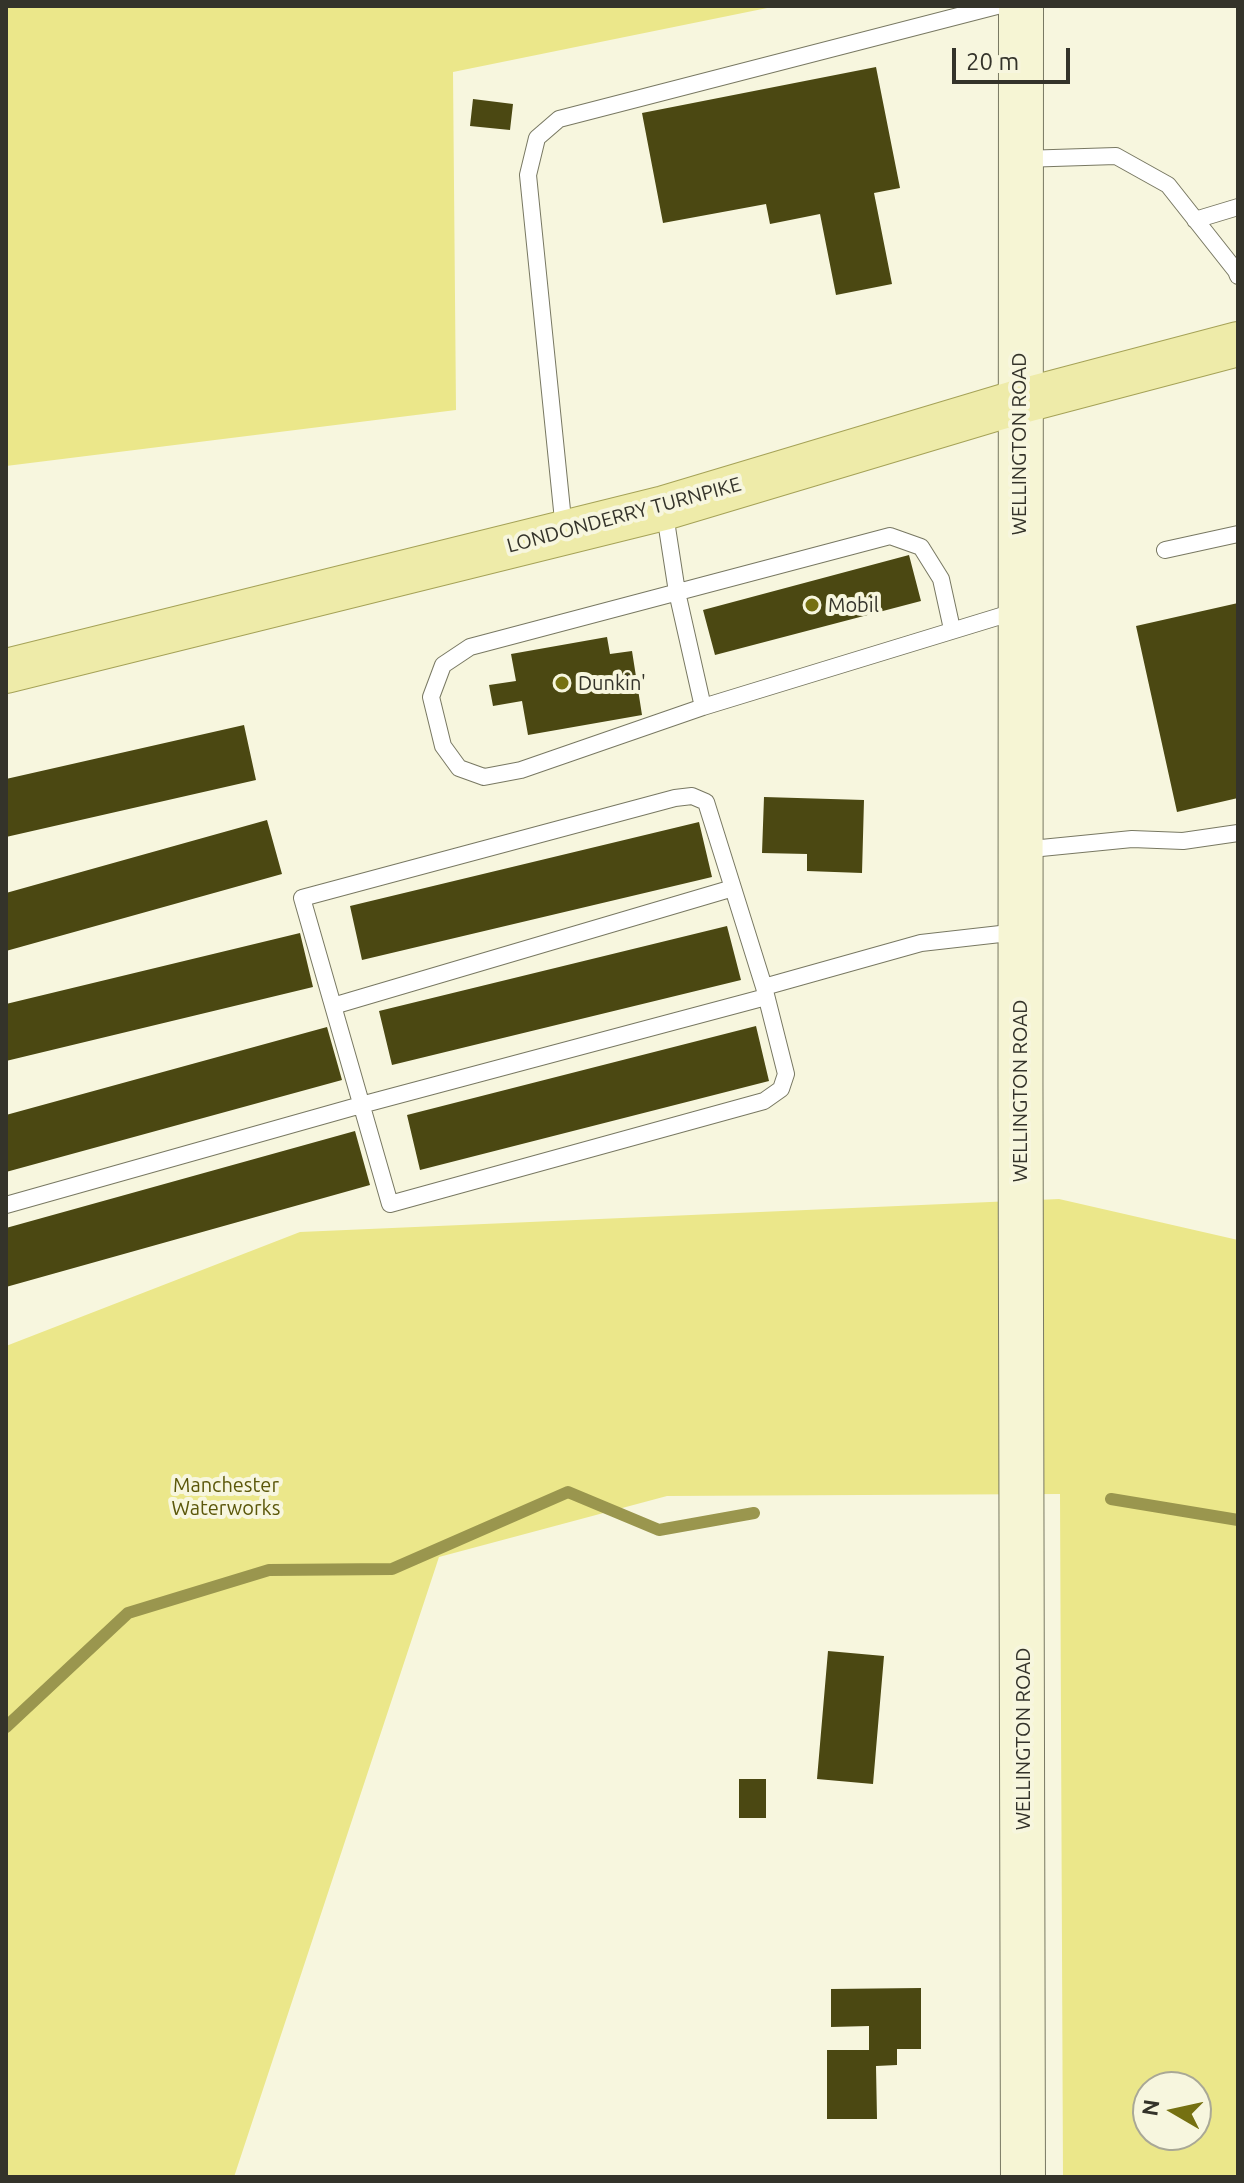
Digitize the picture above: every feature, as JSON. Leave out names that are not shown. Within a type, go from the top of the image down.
[{"type":"main road","name":"WELLINGTON ROAD","points":[[1021,6],[1018,610],[1023,2177]]},
{"type":"main road","name":"LONDONDERRY TURNPIKE","points":[[6,671],[664,508],[1018,402],[1238,344]]},
{"type":"lane","points":[[564,531],[528,175],[537,138],[559,119],[997,6]]},
{"type":"lane","points":[[1020,159],[1116,156],[1168,185],[1238,276]]},
{"type":"lane","points":[[1195,220],[1238,207]]},
{"type":"lane","points":[[664,508],[677,592],[703,707]]},
{"type":"lane","points":[[1165,550],[1238,534]]},
{"type":"lane","points":[[952,629],[941,579],[921,547],[890,536],[470,647],[443,665],[431,697],[443,746],[459,768],[484,777],[521,770],[703,707],[1018,610]]},
{"type":"lane","points":[[692,796],[706,802],[733,888],[786,1074],[781,1089],[764,1101],[390,1204],[302,898],[692,796]]},
{"type":"lane","points":[[1020,850],[1132,839],[1183,841],[1238,833]]},
{"type":"lane","points":[[333,1006],[733,888]]},
{"type":"lane","points":[[6,1205],[765,992],[921,943],[1020,932]]},
{"type":"green space","points":[[6,6],[777,6],[453,72],[456,410],[6,466]]},
{"type":"green space","name":"Manchester Waterworks","points":[[1059,1199],[1238,1240],[1238,2177],[1063,2177],[1060,1494],[667,1496],[439,1557],[234,2177],[6,2177],[6,1346],[300,1232]]},
{"type":"building","points":[[876,67],[900,188],[874,193],[892,284],[836,295],[820,214],[770,224],[766,204],[663,223],[642,113]]},
{"type":"building","points":[[473,99],[513,104],[510,130],[470,126]]},
{"type":"building","name":"Mobil","points":[[909,555],[921,601],[715,655],[703,610]]},
{"type":"building","points":[[1238,603],[1238,798],[1177,812],[1136,626]]},
{"type":"building","points":[[607,637],[610,654],[632,651],[642,715],[528,735],[522,701],[493,706],[489,685],[516,681],[511,654]]},
{"type":"building","points":[[244,725],[256,780],[6,837],[6,779]]},
{"type":"building","points":[[764,797],[864,800],[862,873],[807,871],[807,854],[762,853]]},
{"type":"building","points":[[267,820],[282,874],[6,951],[6,893]]},
{"type":"building","points":[[699,822],[712,877],[362,960],[350,906]]},
{"type":"building","points":[[727,926],[741,980],[392,1065],[379,1011]]},
{"type":"building","points":[[300,933],[313,987],[6,1061],[6,1004]]},
{"type":"building","points":[[756,1026],[769,1081],[420,1170],[407,1115]]},
{"type":"building","points":[[327,1027],[342,1080],[6,1172],[6,1115]]},
{"type":"building","points":[[355,1131],[370,1185],[6,1287],[6,1228]]},
{"type":"building","points":[[828,1651],[884,1656],[873,1784],[817,1779]]},
{"type":"building","points":[[739,1779],[766,1779],[766,1818],[739,1818]]},
{"type":"building","points":[[921,1988],[921,2049],[897,2049],[897,2065],[876,2066],[877,2119],[827,2119],[827,2050],[869,2050],[869,2026],[831,2027],[831,1989]]},
{"type":"waterway","points":[[6,1727],[128,1613],[269,1570],[392,1569],[568,1492],[659,1530],[754,1513]]},
{"type":"waterway","points":[[1111,1499],[1238,1520]]},
{"type":"place","name":"Mobil","points":[[812,605]]},
{"type":"place","name":"Dunkin'","points":[[562,683]]}]
